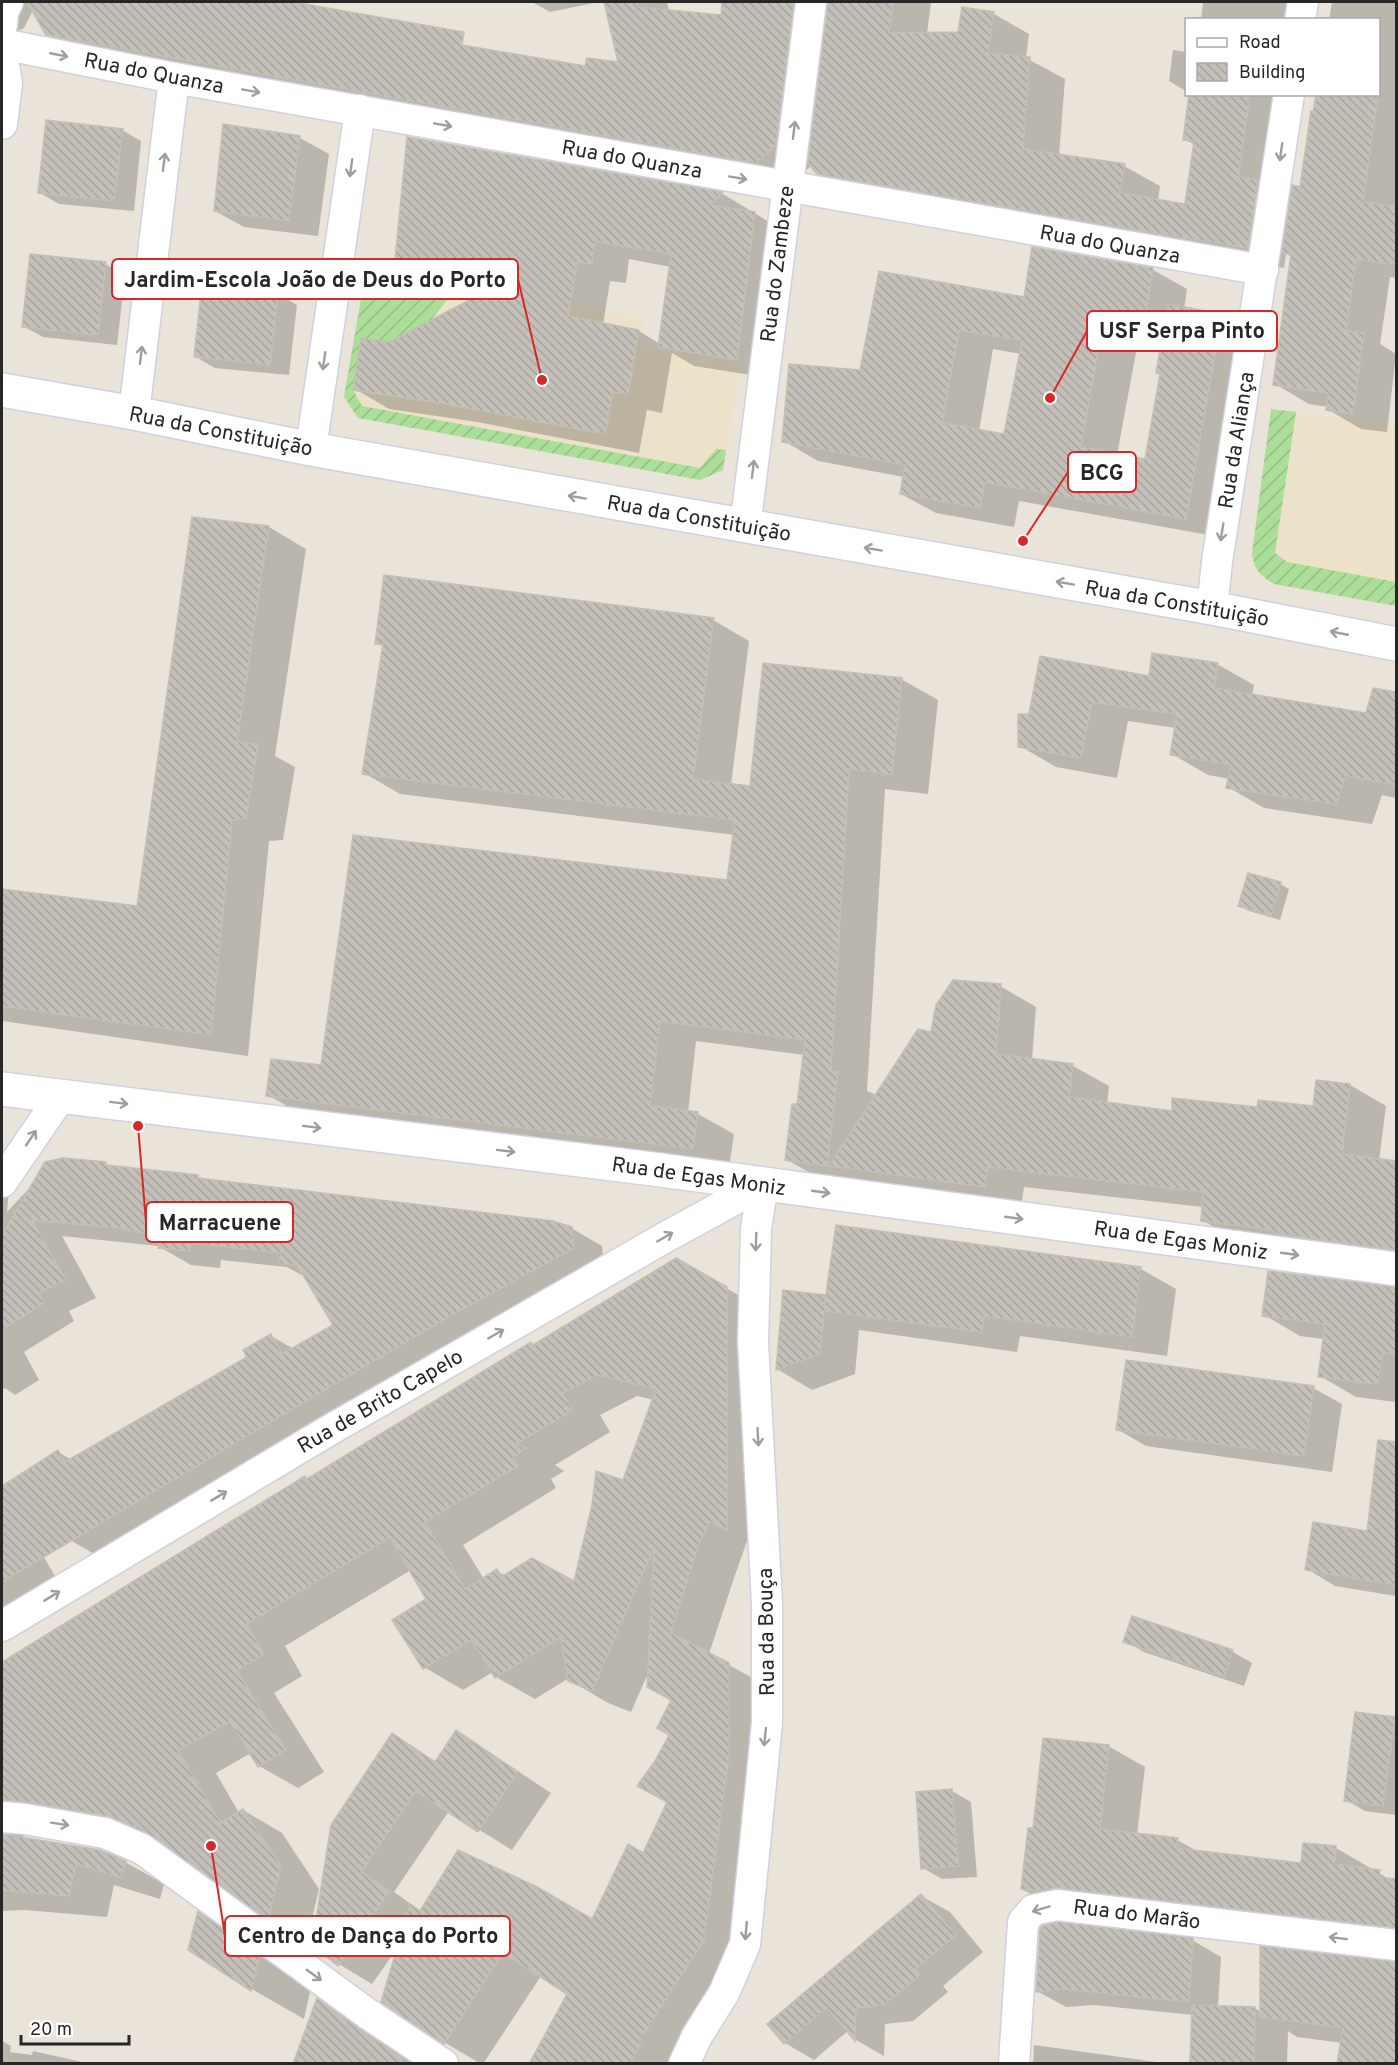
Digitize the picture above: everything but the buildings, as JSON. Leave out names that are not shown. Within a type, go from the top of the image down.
[{"type":"main road","name":"Rua da Constituição","points":[[2,390],[134,413],[311,449],[1212,608],[1396,644]]},
{"type":"main road","name":"Rua de Egas Moniz","points":[[2,1089],[763,1184],[1396,1269]]},
{"type":"street","points":[[2,25],[3,12],[8,2]]},
{"type":"street","name":"Rua do Zambeze","points":[[746,527],[811,2]]},
{"type":"street","points":[[1300,18],[1303,2]]},
{"type":"street","name":"Rua do Quanza","points":[[2,44],[174,78],[1263,270]]},
{"type":"street","points":[[2,53],[7,83],[2,124]]},
{"type":"street","points":[[134,413],[174,78]]},
{"type":"street","name":"Rua da Aliança","points":[[1212,608],[1217,562],[1289,96]]},
{"type":"street","points":[[311,449],[360,110]]},
{"type":"street","points":[[2,1182],[61,1096]]},
{"type":"street","name":"Rua de Brito Capelo","points":[[2,1626],[328,1431],[697,1219],[763,1184]]},
{"type":"street","name":"Rua da Bouça","points":[[684,2064],[697,2036],[724,1993],[745,1944],[767,1723],[767,1604],[753,1341],[756,1229],[763,1184]]},
{"type":"street","points":[[2,1818],[25,1819],[105,1833],[142,1849],[368,2014],[443,2064]]},
{"type":"street","name":"Rua do Marão","points":[[1014,2064],[1023,1923],[1033,1910],[1057,1905],[1396,1945]]},
{"type":"shaded area","points":[[367,264],[644,318],[640,346],[741,363],[723,470],[700,480],[358,418],[344,397]]},
{"type":"shaded area","points":[[1271,409],[1396,425],[1396,606],[1274,584],[1260,576],[1253,565],[1252,553]]},
{"type":"green space","points":[[367,264],[453,281],[450,296],[431,320],[389,342],[361,338],[353,390],[362,406],[700,468],[716,449],[726,450],[723,470],[700,480],[358,418],[344,397]]},
{"type":"green space","points":[[1271,409],[1296,412],[1275,553],[1287,562],[1396,582],[1396,606],[1274,584],[1261,575],[1256,568],[1252,553]]},
{"type":"place","name":"Jardim-Escola João de Deus do Porto","points":[[542,380]]},
{"type":"place","name":"USF Serpa Pinto","points":[[1050,398]]},
{"type":"place","name":"BCG","points":[[1023,541]]},
{"type":"place","name":"Marracuene","points":[[138,1126]]},
{"type":"place","name":"Centro de Dança do Porto","points":[[211,1846]]}]
